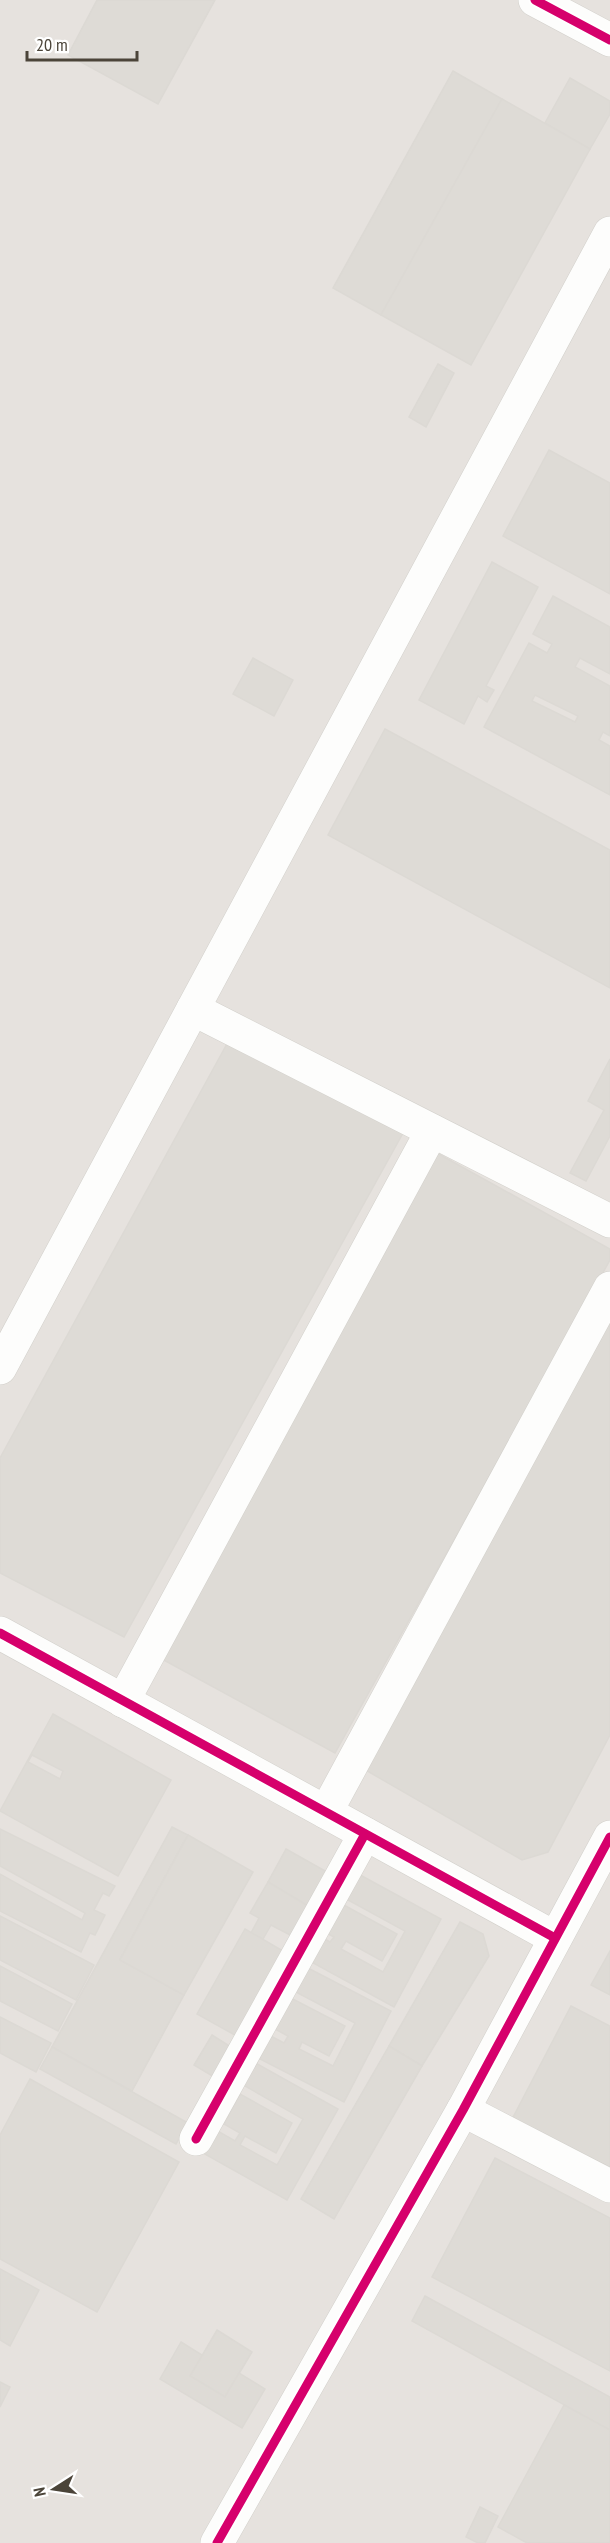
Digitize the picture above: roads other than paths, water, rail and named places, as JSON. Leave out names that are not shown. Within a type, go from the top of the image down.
[{"type":"street","points":[[535,0],[610,40]]},
{"type":"street","points":[[0,1368],[610,233]]},
{"type":"street","points":[[193,1009],[610,1221]]},
{"type":"street","points":[[123,1701],[432,1131]]},
{"type":"street","points":[[326,1812],[610,1288]]},
{"type":"street","points":[[0,1633],[555,1938]]},
{"type":"street","points":[[196,2139],[365,1834]]},
{"type":"street","points":[[218,2543],[463,2110],[610,1837]]},
{"type":"street","points":[[463,2110],[610,2186]]}]
